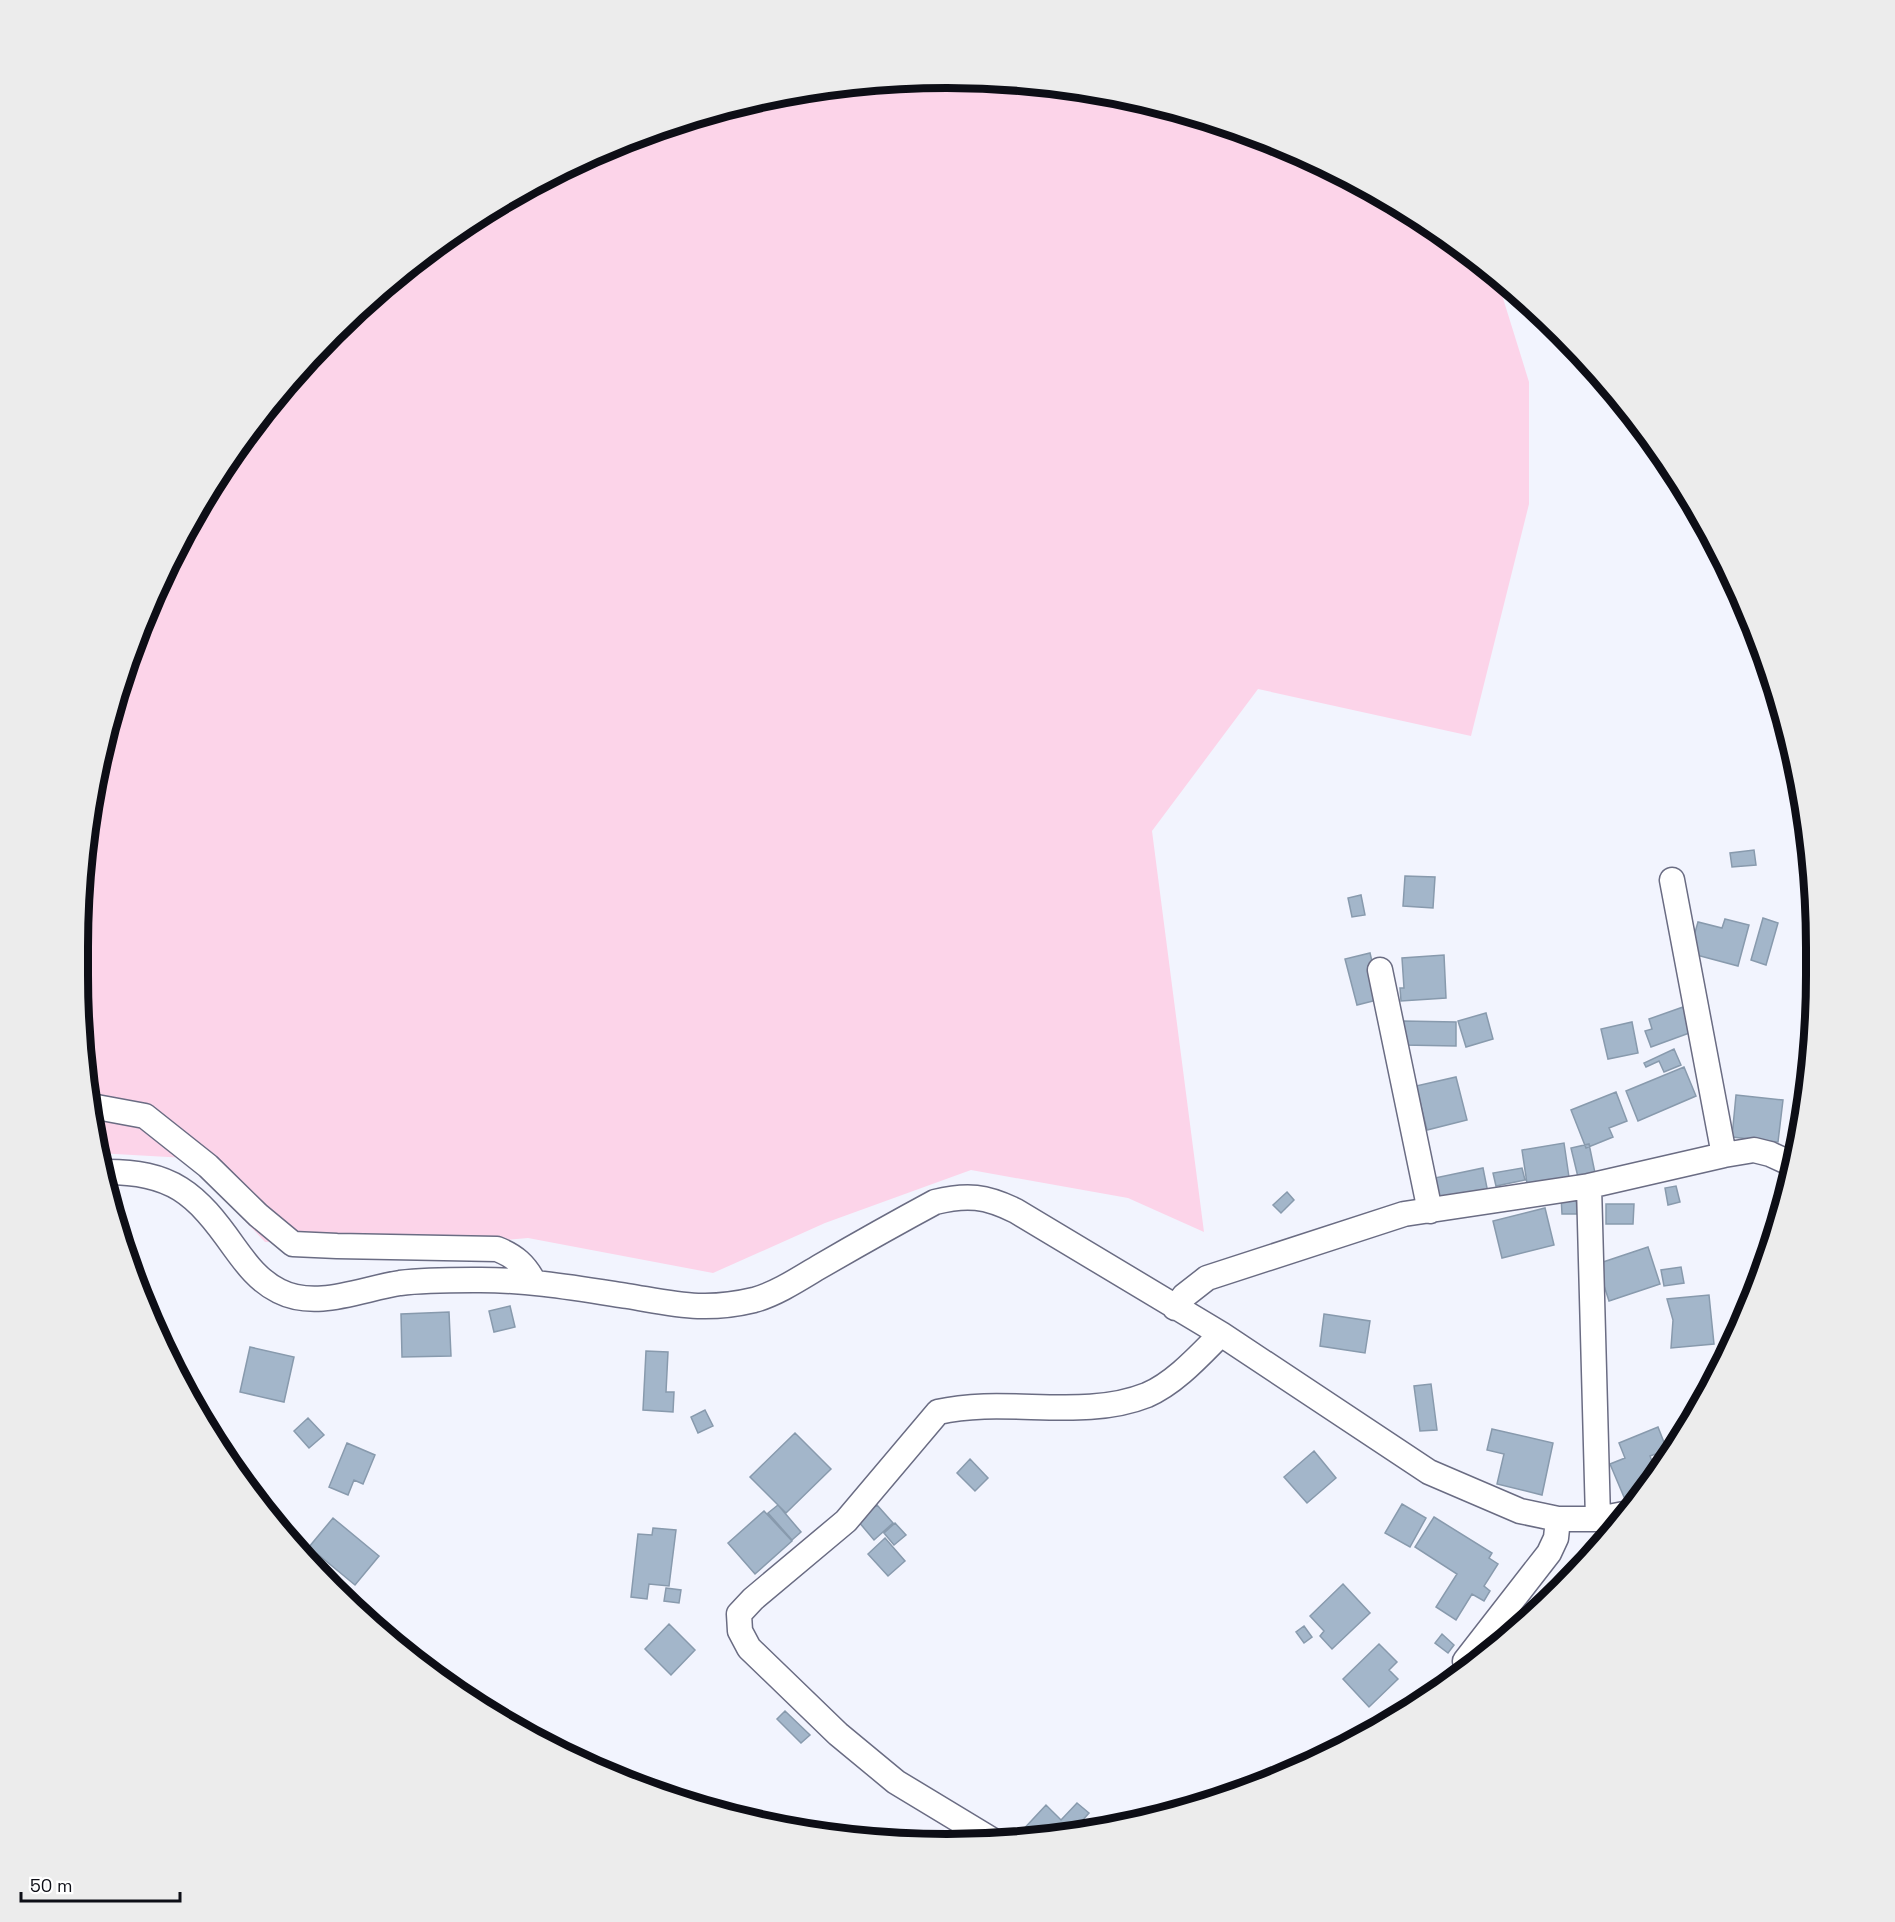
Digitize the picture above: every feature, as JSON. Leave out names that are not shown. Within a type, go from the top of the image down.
[{"type":"street","points":[[1672,880],[1724,1155]]},
{"type":"street","points":[[1380,970],[1430,1211]]},
{"type":"street","points":[[99,1108],[144,1116],[208,1166],[258,1215],[293,1244],[497,1249],[520,1261],[534,1282]]},
{"type":"street","points":[[1175,1308],[1184,1296],[1207,1278],[1404,1214],[1589,1186],[1754,1150],[1785,1161]]},
{"type":"street","points":[[112,1172],[139,1173],[156,1177],[180,1188],[201,1205],[253,1272],[273,1288],[296,1297],[313,1300],[401,1283],[473,1280],[534,1282],[689,1307],[723,1307],[757,1299],[788,1285],[935,1202],[955,1197],[977,1197],[998,1201],[1221,1334],[1429,1472],[1520,1511],[1558,1519],[1598,1519],[1613,1516]]},
{"type":"street","points":[[1589,1186],[1598,1519]]},
{"type":"street","points":[[980,1833],[896,1782],[838,1734],[749,1648],[740,1630],[740,1614],[753,1599],[846,1521],[938,1412],[961,1407],[1098,1407],[1148,1395],[1180,1374],[1221,1334]]},
{"type":"street","points":[[1467,1658],[1549,1553],[1556,1538],[1558,1519]]},
{"type":"shaded area","points":[[948,88],[1004,90],[1115,105],[1224,134],[1276,154],[1327,177],[1425,233],[1501,291],[1529,382],[1529,504],[1471,736],[1258,689],[1152,831],[1204,1232],[1128,1198],[971,1170],[825,1223],[713,1273],[528,1238],[432,1246],[265,1242],[186,1158],[108,1154],[96,1087],[90,1031],[88,948],[90,891],[96,835],[105,780],[134,671],[177,568],[233,470],[266,425],[340,340],[381,302],[470,233],[568,177],[619,154],[671,134],[725,118],[780,105],[891,90]]},
{"type":"building","points":[[1754,850],[1756,865],[1732,867],[1730,853]]},
{"type":"building","points":[[1405,876],[1435,877],[1433,908],[1403,906]]},
{"type":"building","points":[[1361,895],[1365,915],[1352,917],[1348,898]]},
{"type":"building","points":[[1763,918],[1778,923],[1766,965],[1751,960]]},
{"type":"building","points":[[1725,919],[1749,925],[1738,966],[1689,953],[1698,922],[1722,928]]},
{"type":"building","points":[[1370,953],[1381,999],[1357,1005],[1345,959]]},
{"type":"building","points":[[1444,955],[1446,998],[1401,1001],[1400,988],[1404,988],[1402,958]]},
{"type":"building","points":[[1683,1007],[1692,1032],[1651,1047],[1645,1031],[1652,1029],[1649,1019]]},
{"type":"building","points":[[1486,1013],[1493,1039],[1466,1047],[1458,1021]]},
{"type":"building","points":[[1403,1021],[1456,1022],[1456,1046],[1403,1045]]},
{"type":"building","points":[[1632,1022],[1638,1053],[1608,1059],[1601,1029]]},
{"type":"building","points":[[1674,1049],[1681,1065],[1664,1072],[1659,1061],[1646,1067],[1644,1063]]},
{"type":"building","points":[[1684,1067],[1696,1096],[1638,1121],[1626,1091]]},
{"type":"building","points":[[1456,1077],[1467,1120],[1427,1130],[1416,1086]]},
{"type":"building","points":[[1616,1092],[1627,1121],[1609,1128],[1613,1137],[1586,1148],[1571,1110]]},
{"type":"building","points":[[1736,1095],[1783,1100],[1778,1142],[1732,1137]]},
{"type":"building","points":[[1564,1143],[1570,1184],[1528,1190],[1522,1150]]},
{"type":"building","points":[[1589,1144],[1595,1173],[1578,1177],[1571,1148]]},
{"type":"building","points":[[1483,1168],[1488,1193],[1435,1204],[1430,1179]]},
{"type":"building","points":[[1522,1168],[1525,1180],[1496,1186],[1493,1173]]},
{"type":"building","points":[[1676,1186],[1680,1202],[1668,1205],[1665,1188]]},
{"type":"building","points":[[1287,1192],[1294,1200],[1281,1213],[1273,1205]]},
{"type":"building","points":[[1576,1195],[1577,1214],[1562,1214],[1561,1196]]},
{"type":"building","points":[[1606,1204],[1634,1204],[1633,1224],[1606,1224]]},
{"type":"building","points":[[1545,1208],[1554,1245],[1502,1258],[1493,1221]]},
{"type":"building","points":[[1648,1247],[1660,1284],[1609,1301],[1597,1264]]},
{"type":"building","points":[[1681,1267],[1684,1283],[1664,1286],[1661,1270]]},
{"type":"building","points":[[1709,1295],[1714,1344],[1671,1348],[1673,1320],[1667,1299]]},
{"type":"building","points":[[510,1306],[515,1327],[494,1332],[489,1311]]},
{"type":"building","points":[[449,1312],[451,1356],[402,1357],[401,1314]]},
{"type":"building","points":[[1324,1314],[1370,1321],[1365,1353],[1320,1346]]},
{"type":"building","points":[[250,1347],[294,1357],[284,1402],[240,1392]]},
{"type":"building","points":[[646,1351],[668,1352],[666,1392],[674,1392],[673,1412],[643,1410]]},
{"type":"building","points":[[1431,1384],[1437,1430],[1420,1431],[1414,1386]]},
{"type":"building","points":[[705,1410],[713,1426],[698,1433],[691,1417]]},
{"type":"building","points":[[308,1418],[324,1435],[309,1448],[294,1431]]},
{"type":"building","points":[[1658,1427],[1666,1446],[1662,1452],[1650,1456],[1653,1464],[1631,1495],[1624,1497],[1610,1464],[1625,1458],[1619,1443]]},
{"type":"building","points":[[1492,1429],[1553,1443],[1542,1495],[1497,1484],[1504,1454],[1487,1450]]},
{"type":"building","points":[[795,1433],[831,1469],[786,1513],[750,1477]]},
{"type":"building","points":[[347,1443],[375,1455],[363,1484],[354,1480],[348,1495],[329,1487]]},
{"type":"building","points":[[1314,1451],[1336,1478],[1307,1503],[1284,1477]]},
{"type":"building","points":[[970,1459],[988,1478],[975,1491],[957,1473]]},
{"type":"building","points":[[1402,1504],[1426,1518],[1410,1547],[1385,1533]]},
{"type":"building","points":[[778,1505],[801,1532],[792,1540],[768,1513]]},
{"type":"building","points":[[877,1505],[893,1523],[874,1540],[858,1521]]},
{"type":"building","points":[[764,1511],[792,1541],[755,1574],[728,1543]]},
{"type":"building","points":[[1434,1517],[1492,1553],[1489,1558],[1498,1564],[1484,1586],[1490,1591],[1484,1601],[1472,1594],[1456,1620],[1436,1607],[1457,1574],[1415,1547]]},
{"type":"building","points":[[333,1518],[379,1556],[355,1585],[309,1547]]},
{"type":"building","points":[[895,1523],[906,1535],[894,1545],[884,1533]]},
{"type":"building","points":[[653,1528],[676,1530],[669,1586],[649,1584],[647,1599],[631,1597],[638,1534],[652,1535]]},
{"type":"building","points":[[885,1538],[905,1561],[888,1576],[868,1554]]},
{"type":"building","points":[[1343,1584],[1370,1613],[1332,1649],[1320,1636],[1324,1631],[1310,1616]]},
{"type":"building","points":[[666,1588],[681,1590],[679,1603],[664,1601]]},
{"type":"building","points":[[669,1624],[695,1650],[671,1675],[645,1649]]},
{"type":"building","points":[[1304,1626],[1312,1637],[1304,1643],[1296,1632]]},
{"type":"building","points":[[1442,1634],[1454,1645],[1448,1653],[1435,1643]]},
{"type":"building","points":[[1379,1644],[1397,1662],[1389,1670],[1398,1679],[1369,1707],[1343,1679]]},
{"type":"building","points":[[1452,1666],[1454,1668],[1432,1684]]},
{"type":"building","points":[[785,1711],[810,1735],[801,1743],[777,1719]]},
{"type":"building","points":[[1077,1803],[1089,1813],[1080,1823],[1023,1830],[1046,1805],[1061,1820]]}]
